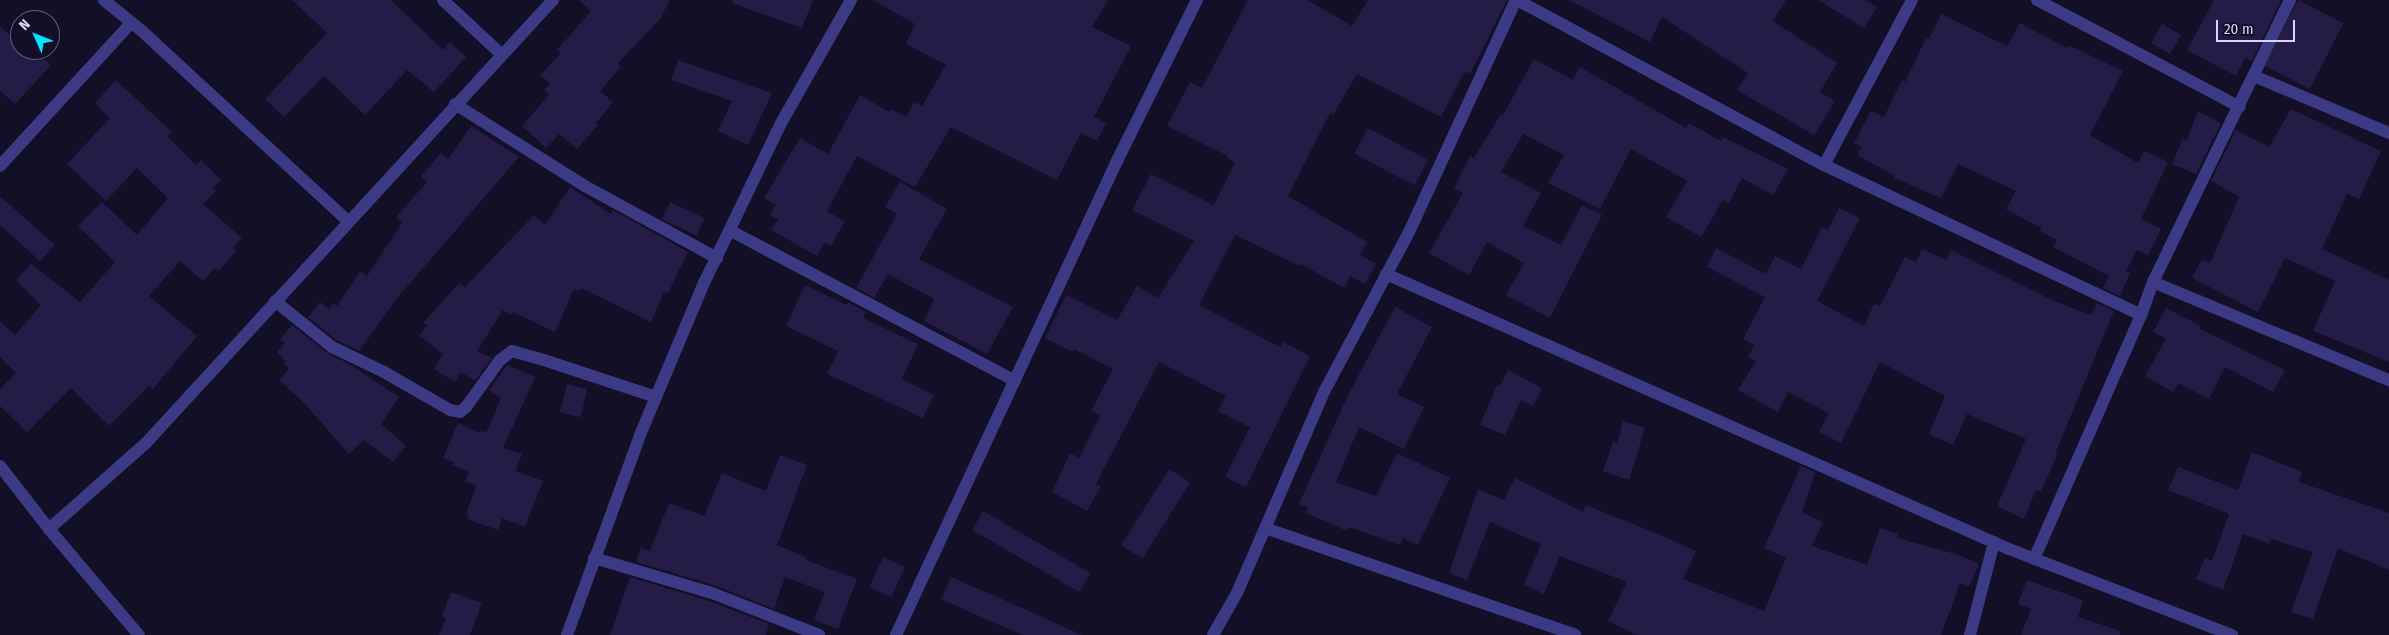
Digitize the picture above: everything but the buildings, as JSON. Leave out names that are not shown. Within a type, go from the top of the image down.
[{"type":"street","points":[[104,0],[348,221]]},
{"type":"street","points":[[443,0],[501,54]]},
{"type":"street","points":[[48,528],[146,443],[455,104],[553,0]]},
{"type":"street","points":[[567,635],[594,558],[656,397],[717,258],[780,125],[850,0]]},
{"type":"street","points":[[896,635],[1116,163],[1197,0]]},
{"type":"street","points":[[1213,635],[1238,592],[1325,390],[1410,230],[1517,0],[1824,165],[2142,315]]},
{"type":"street","points":[[1824,165],[1912,0]]},
{"type":"street","points":[[2036,0],[2240,107]]},
{"type":"street","points":[[2034,559],[2142,315],[2153,282],[2240,107],[2290,0]]},
{"type":"street","points":[[0,166],[131,23]]},
{"type":"street","points":[[2254,76],[2389,133]]},
{"type":"street","points":[[455,104],[583,185],[717,258]]},
{"type":"street","points":[[731,231],[1015,381]]},
{"type":"street","points":[[1386,274],[1994,542],[2232,635]]},
{"type":"street","points":[[2153,282],[2389,380]]},
{"type":"street","points":[[275,301],[332,347],[384,372],[450,410],[460,412],[466,407],[500,360],[512,351],[656,397]]},
{"type":"street","points":[[0,466],[48,528],[139,635]]},
{"type":"street","points":[[1266,528],[1576,635]]},
{"type":"street","points":[[1970,635],[1994,542]]},
{"type":"street","points":[[594,558],[712,593],[819,635]]}]
